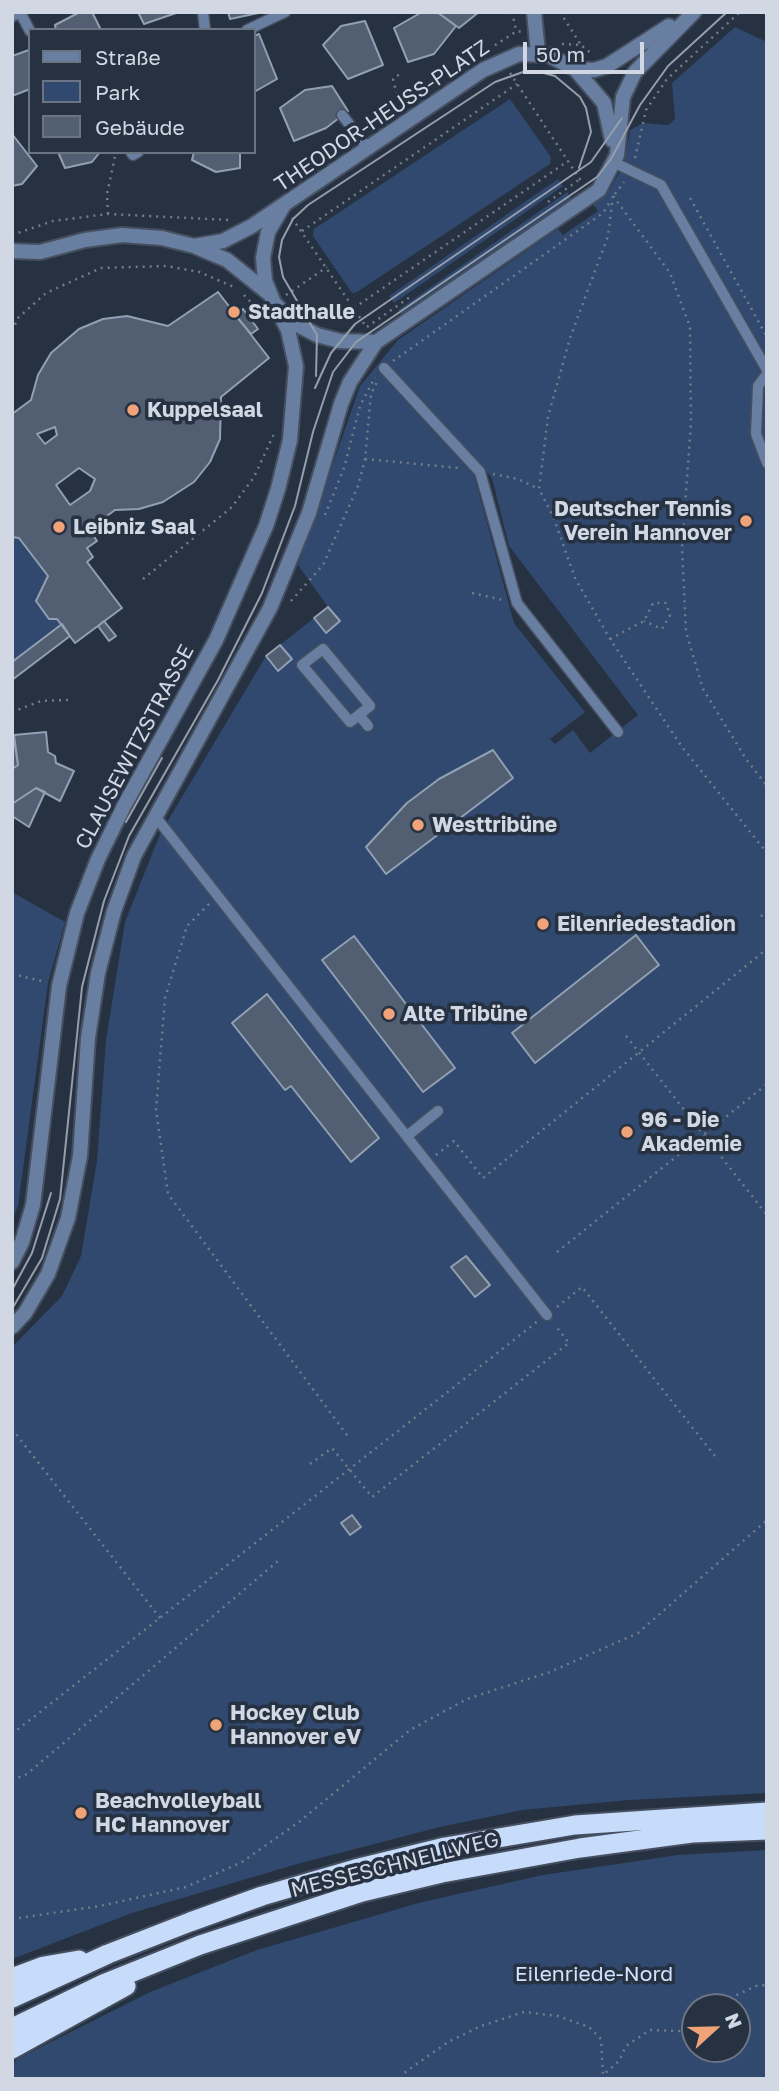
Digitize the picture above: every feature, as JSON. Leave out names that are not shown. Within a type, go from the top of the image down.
[{"type":"highway","name":"MESSESCHNELLWEG","points":[[12,1998],[108,1954],[262,1896],[445,1847],[575,1825],[767,1812]]},
{"type":"highway","name":"MESSESCHNELLWEG","points":[[12,2028],[103,1984],[200,1945],[362,1892],[442,1873],[580,1848],[692,1833],[767,1830]]},
{"type":"highway","points":[[12,2049],[200,1945]]},
{"type":"highway","points":[[12,1978],[44,1966],[108,1954]]},
{"type":"street","points":[[534,12],[538,53],[557,58],[575,69],[595,89],[608,115],[612,153],[604,182]]},
{"type":"street","points":[[575,69],[594,70],[607,66],[692,12]]},
{"type":"street","points":[[12,1327],[25,1313],[48,1274],[68,1218],[80,1156],[88,1038],[98,973],[114,911],[134,856],[270,608],[309,513],[350,382],[376,342],[592,197],[615,163],[620,143],[621,110],[628,84],[643,61],[692,12]]},
{"type":"street","name":"THEODOR-HEUSS-PLATZ","points":[[271,298],[263,269],[265,247],[275,218],[284,205],[501,60],[519,54],[538,53]]},
{"type":"street","points":[[194,246],[223,241],[284,205]]},
{"type":"street","points":[[12,251],[40,252],[122,235],[162,238],[194,246],[227,260],[271,298],[294,323],[317,335],[340,341],[376,342]]},
{"type":"street","name":"CLAUSEWITZSTRASSE","points":[[12,1262],[22,1242],[33,1205],[60,986],[78,914],[98,859],[125,804],[216,640],[266,526],[278,489],[290,440],[296,366],[288,330],[271,298]]},
{"type":"lane","points":[[251,28],[285,12]]},
{"type":"lane","points":[[16,13],[28,29]]},
{"type":"lane","points":[[342,116],[368,148]]},
{"type":"lane","points":[[615,163],[662,185],[767,372],[758,386],[756,434],[767,463]]},
{"type":"lane","points":[[385,367],[480,472],[517,603],[618,732]]},
{"type":"lane","points":[[323,649],[369,706],[359,715],[349,722],[302,665],[323,649]]},
{"type":"lane","points":[[359,715],[368,726]]},
{"type":"lane","points":[[155,816],[547,1315]]},
{"type":"lane","points":[[407,1136],[439,1111]]},
{"type":"path","points":[[513,12],[517,31]]},
{"type":"path","points":[[560,12],[581,45],[607,66]]},
{"type":"path","points":[[287,606],[323,565],[358,486],[365,459],[371,394],[385,367],[405,349],[603,213],[633,171],[646,110],[667,79],[740,12]]},
{"type":"path","points":[[537,36],[563,44],[581,45]]},
{"type":"path","points":[[492,47],[592,197]]},
{"type":"path","points":[[400,108],[393,79],[401,73]]},
{"type":"path","points":[[517,84],[302,231],[354,308],[568,161]]},
{"type":"path","points":[[108,214],[107,194],[116,154]]},
{"type":"path","points":[[548,201],[580,179]]},
{"type":"path","points":[[613,196],[608,236],[570,338],[548,417],[539,489],[553,516],[575,578],[610,639],[682,747],[767,853]]},
{"type":"path","points":[[613,196],[670,273],[690,327],[691,423],[682,547],[686,632],[703,690],[746,759],[767,786]]},
{"type":"path","points":[[690,198],[767,337]]},
{"type":"path","points":[[12,331],[18,318],[46,293],[84,274],[102,268],[123,266],[166,266],[199,272],[239,289],[265,321]]},
{"type":"path","points":[[271,298],[327,268]]},
{"type":"path","points":[[367,327],[410,298]]},
{"type":"path","points":[[143,579],[215,523],[244,494],[267,453],[277,426]]},
{"type":"path","points":[[365,459],[480,472],[518,479],[539,489]]},
{"type":"path","points":[[472,593],[517,603]]},
{"type":"path","points":[[610,639],[644,621],[653,603],[666,603],[670,615],[662,629],[644,621]]},
{"type":"path","points":[[12,712],[41,701],[68,699]]},
{"type":"path","points":[[218,896],[187,926],[165,998],[156,1111],[168,1194],[350,1439]]},
{"type":"path","points":[[761,915],[767,922]]},
{"type":"path","points":[[427,1162],[454,1141],[483,1178],[767,949]]},
{"type":"path","points":[[12,974],[60,986]]},
{"type":"path","points":[[626,1036],[767,1215]]},
{"type":"path","points":[[557,1252],[767,1084]]},
{"type":"path","points":[[12,1734],[582,1287],[718,1460]]},
{"type":"path","points":[[310,1464],[332,1448],[372,1497],[569,1343],[547,1315]]},
{"type":"path","points":[[12,1429],[160,1618]]},
{"type":"path","points":[[12,1919],[100,1906],[186,1887],[242,1862],[299,1822],[410,1730],[467,1699],[550,1672],[638,1633],[767,1520]]},
{"type":"path","points":[[12,1780],[27,1774],[278,1561]]},
{"type":"path","points":[[741,1993],[756,1986],[767,1985]]},
{"type":"path","points":[[402,2079],[404,2073],[449,2042],[481,2026],[524,2012],[558,2016],[589,2027],[601,2039],[602,2077]]},
{"type":"path","points":[[602,2077],[619,2061],[626,2046],[650,2030],[681,2031]]},
{"type":"green space","points":[[735,27],[767,42],[767,1793],[629,1800],[522,1810],[440,1827],[297,1864],[132,1913],[12,1959],[12,1347],[62,1296],[81,1256],[97,1161],[106,1040],[125,922],[160,834],[266,656],[328,607],[298,565],[360,386],[398,340],[558,229],[563,235],[598,211],[593,204],[609,190],[624,165],[630,130],[643,123],[668,125],[675,119],[672,83]],"holes":[[[394,373],[492,478],[509,546],[638,715],[590,753],[573,730],[555,744],[550,739],[585,712],[514,623],[474,475],[389,383]]]},
{"type":"green space","points":[[510,99],[551,157],[550,164],[352,293],[313,236],[314,229]]},
{"type":"green space","points":[[558,179],[563,186],[394,303],[389,296]]},
{"type":"green space","points":[[567,192],[572,200],[404,317],[398,310]]},
{"type":"green space","points":[[12,537],[19,538],[48,576],[36,601],[49,619],[57,619],[62,624],[12,662]]},
{"type":"green space","points":[[12,892],[65,922],[48,983],[18,1206],[12,1220]]},
{"type":"green space","name":"Eilenriede-Nord","points":[[767,1850],[767,2079],[12,2079],[12,2064],[19,2058],[150,1992],[257,1950],[422,1902],[543,1875],[678,1855]]},
{"type":"building","points":[[80,12],[92,12],[100,28],[56,28],[55,25]]},
{"type":"building","points":[[138,12],[179,12],[144,24]]},
{"type":"building","points":[[228,12],[263,12],[230,19]]},
{"type":"building","points":[[422,12],[437,12],[456,26],[434,54],[408,62],[394,28]]},
{"type":"building","points":[[437,12],[479,12],[459,28]]},
{"type":"building","points":[[365,21],[383,65],[348,79],[323,45],[341,26]]},
{"type":"building","points":[[259,34],[277,79],[256,91],[256,35]]},
{"type":"building","points":[[28,50],[28,90],[12,96],[12,56]]},
{"type":"building","points":[[332,86],[348,111],[326,128],[294,141],[280,108],[305,90]]},
{"type":"building","points":[[12,134],[37,166],[22,184],[12,186]]},
{"type":"building","points":[[59,154],[98,154],[92,162],[65,168]]},
{"type":"building","points":[[194,154],[240,154],[240,168],[216,172],[192,160]]},
{"type":"building","points":[[218,292],[269,358],[221,397],[220,439],[210,462],[194,482],[163,502],[139,509],[115,510],[89,529],[97,541],[87,548],[93,557],[87,562],[122,608],[75,643],[57,619],[49,619],[36,601],[48,576],[19,538],[12,537],[12,414],[31,400],[38,375],[51,353],[79,329],[103,319],[127,316],[168,326]],"holes":[[[55,427],[57,435],[45,444],[37,434]],[[79,468],[95,479],[90,491],[70,505],[56,485]]]},
{"type":"building","points":[[243,309],[258,329],[251,334],[236,316]]},
{"type":"building","points":[[328,607],[340,621],[326,633],[314,618]]},
{"type":"building","points":[[104,621],[116,636],[109,641],[98,626]]},
{"type":"building","points":[[62,624],[70,636],[12,680],[12,662]]},
{"type":"building","points":[[280,645],[292,659],[278,671],[266,656]]},
{"type":"building","points":[[46,732],[48,752],[55,756],[56,763],[74,771],[60,801],[36,788],[12,804],[12,769],[18,765],[14,735]]},
{"type":"building","points":[[15,745],[18,765],[12,769],[12,746]]},
{"type":"building","name":"Westtribüne","points":[[493,750],[513,778],[386,874],[366,847],[407,803],[439,779]]},
{"type":"building","points":[[36,788],[45,792],[29,827],[12,816],[12,804]]},
{"type":"building","points":[[636,935],[659,965],[535,1063],[512,1033]]},
{"type":"building","name":"Alte Tribüne","points":[[354,936],[455,1068],[423,1092],[322,960]]},
{"type":"building","points":[[267,994],[379,1138],[351,1162],[291,1086],[285,1090],[232,1023]]},
{"type":"building","points":[[466,1256],[490,1285],[475,1297],[451,1267]]},
{"type":"building","points":[[352,1515],[361,1527],[350,1535],[341,1523]]},
{"type":"tram line","points":[[12,1309],[42,1258],[60,1199],[82,987],[104,901],[129,836],[218,680],[262,593],[295,506],[313,432],[333,372],[356,342],[597,177],[611,159],[640,105],[668,66],[727,12]]},
{"type":"tram line","points":[[316,376],[317,335],[283,277],[279,257],[282,240],[293,219],[308,205],[495,82],[523,72],[536,71],[555,76],[580,97],[586,108],[591,132],[579,168]]},
{"type":"tram line","points":[[315,388],[331,353],[355,324],[591,162],[622,118]]},
{"type":"tram line","points":[[126,822],[162,758]]},
{"type":"tram line","points":[[12,1290],[32,1253],[51,1193]]},
{"type":"place","name":"Stadthalle","points":[[234,312]]},
{"type":"place","name":"Kuppelsaal","points":[[133,410]]},
{"type":"place","name":"Deutscher Tennis Verein Hannover","points":[[746,521]]},
{"type":"place","name":"Leibniz Saal","points":[[59,527]]},
{"type":"place","name":"Westtribüne","points":[[418,825]]},
{"type":"place","name":"Eilenriedestadion","points":[[543,924]]},
{"type":"place","name":"Alte Tribüne","points":[[389,1014]]},
{"type":"place","name":"96 - Die Akademie","points":[[627,1132]]},
{"type":"place","name":"Hockey Club Hannover eV","points":[[216,1725]]},
{"type":"place","name":"Beachvolleyball HC Hannover","points":[[81,1813]]}]
